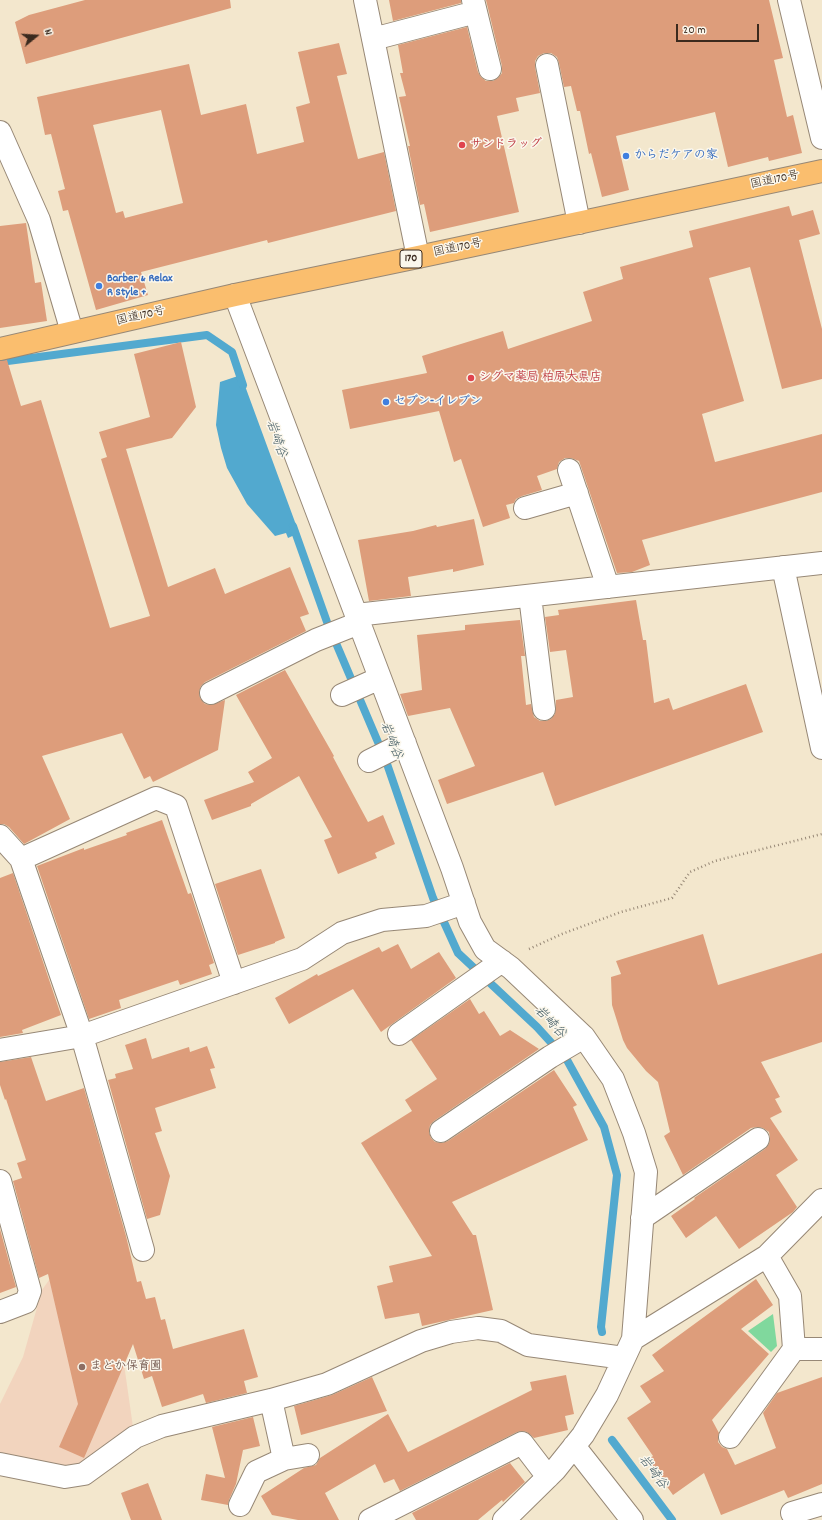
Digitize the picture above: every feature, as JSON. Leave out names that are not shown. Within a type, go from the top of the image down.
[{"type":"highway","name":"国道170号","points":[[0,349],[235,295],[418,258],[822,171]]},
{"type":"street","points":[[365,0],[418,258]]},
{"type":"street","points":[[789,0],[822,138]]},
{"type":"street","points":[[373,38],[474,6],[490,68]]},
{"type":"street","points":[[547,65],[579,223]]},
{"type":"street","points":[[0,132],[39,220],[72,332]]},
{"type":"street","points":[[235,295],[405,743],[458,905],[470,922],[485,949],[511,968],[584,1037],[613,1079],[634,1133],[646,1172],[628,1348],[607,1395],[583,1435],[548,1477],[504,1520]]},
{"type":"street","points":[[569,470],[608,587]]},
{"type":"street","points":[[526,508],[577,493]]},
{"type":"street","points":[[212,693],[358,619],[530,596],[822,563]]},
{"type":"street","points":[[783,568],[822,748]]},
{"type":"street","points":[[530,596],[544,709]]},
{"type":"street","points":[[342,695],[380,678]]},
{"type":"street","points":[[369,761],[405,743]]},
{"type":"street","points":[[21,859],[156,798],[176,806],[234,983]]},
{"type":"street","points":[[0,836],[21,859],[82,1036],[143,1250]]},
{"type":"street","points":[[0,1050],[82,1036],[302,958],[342,933],[382,920],[426,916],[458,905]]},
{"type":"street","points":[[399,1034],[502,962]]},
{"type":"street","points":[[441,1131],[550,1057],[584,1037]]},
{"type":"street","points":[[642,1218],[758,1139]]},
{"type":"street","points":[[0,1181],[30,1291],[26,1302],[0,1312]]},
{"type":"street","points":[[0,1464],[65,1477],[84,1474],[134,1437],[162,1426],[271,1400],[327,1384],[422,1341],[451,1332],[478,1328],[502,1331],[528,1345],[628,1348],[766,1256],[822,1200]]},
{"type":"street","points":[[730,1437],[794,1349],[790,1296],[766,1256]]},
{"type":"street","points":[[794,1349],[822,1349]]},
{"type":"street","points":[[271,1400],[284,1459]]},
{"type":"street","points":[[384,1517],[522,1443],[548,1477]]},
{"type":"street","points":[[574,1446],[632,1520]]},
{"type":"street","points":[[240,1505],[256,1472],[284,1459],[308,1456]]},
{"type":"street","points":[[796,1520],[792,1513],[822,1504]]},
{"type":"path","points":[[502,962],[562,934],[621,912],[672,898],[690,872],[715,861],[822,834]]},
{"type":"shaded area","points":[[56,1270],[119,1329],[133,1427],[91,1460],[73,1467],[0,1454],[0,1404],[23,1357],[42,1290]]},
{"type":"green space","points":[[773,1314],[777,1346],[771,1352],[748,1331]]},
{"type":"water","points":[[241,375],[299,533],[288,538],[286,533],[275,536],[247,504],[227,468],[221,448],[216,425],[220,382]]},
{"type":"building","points":[[85,0],[230,0],[231,8],[26,64],[15,22],[29,15]]},
{"type":"building","points":[[389,0],[461,0],[461,3],[393,21]]},
{"type":"building","points":[[486,0],[769,0],[783,58],[774,60],[787,117],[793,115],[802,153],[769,161],[768,157],[728,167],[715,112],[616,136],[629,190],[602,197],[591,153],[589,154],[580,111],[577,111],[571,86],[564,87],[557,57],[551,53],[544,53],[538,56],[535,61],[540,93],[516,98],[519,111],[497,116],[519,212],[430,232],[424,204],[420,205],[408,146],[410,146],[399,97],[406,96],[400,73],[403,73],[398,45],[467,27],[478,72],[486,81],[493,81],[502,73],[502,66]]},
{"type":"building","points":[[339,43],[347,74],[337,76],[358,159],[384,152],[396,211],[268,243],[267,240],[141,272],[148,295],[96,310],[68,210],[63,211],[58,191],[65,189],[51,134],[45,135],[37,97],[189,64],[201,115],[246,104],[257,154],[304,142],[296,107],[310,103],[298,52]],"holes":[[[161,110],[183,203],[125,218],[123,211],[116,213],[93,125]]]},
{"type":"building","points":[[789,206],[792,216],[813,210],[820,234],[799,240],[822,329],[822,379],[782,389],[750,267],[709,278],[744,401],[702,414],[715,462],[822,434],[822,492],[642,540],[650,565],[632,572],[617,573],[579,461],[571,458],[565,458],[559,462],[557,469],[537,476],[542,490],[522,496],[516,499],[514,503],[506,505],[510,518],[483,527],[461,459],[454,462],[439,411],[350,429],[342,390],[427,373],[422,356],[503,331],[508,349],[592,321],[583,292],[623,279],[620,267],[693,247],[689,231]]},
{"type":"building","points":[[26,223],[35,283],[41,282],[47,321],[0,328],[0,226]]},
{"type":"building","points":[[181,342],[196,407],[172,438],[126,449],[168,587],[215,568],[225,594],[290,567],[309,614],[300,617],[306,631],[205,682],[201,686],[199,692],[200,698],[205,704],[211,705],[225,700],[218,750],[153,782],[150,776],[144,779],[122,733],[42,756],[70,819],[24,844],[9,827],[4,824],[0,824],[0,361],[7,360],[21,406],[41,400],[110,628],[150,616],[101,459],[107,457],[99,432],[150,417],[134,354]]},
{"type":"building","points":[[474,519],[484,565],[453,572],[453,569],[408,577],[411,596],[369,601],[358,540],[413,531],[436,525],[437,527]]},
{"type":"building","points":[[636,600],[643,640],[646,640],[654,703],[669,698],[673,710],[746,684],[763,732],[555,806],[543,772],[447,804],[438,780],[475,766],[450,708],[408,716],[400,694],[422,690],[417,635],[465,630],[465,625],[520,620],[525,656],[521,656],[526,705],[531,704],[534,717],[540,721],[546,721],[551,719],[555,714],[556,700],[573,697],[566,650],[550,652],[545,617],[559,615],[558,610]]},
{"type":"building","points":[[285,670],[334,756],[333,757],[368,822],[383,815],[395,844],[375,853],[377,858],[338,874],[324,840],[332,837],[299,776],[251,804],[251,806],[212,820],[204,800],[254,782],[248,772],[272,758],[236,695]]},
{"type":"building","points":[[162,820],[188,894],[191,893],[214,963],[209,965],[212,974],[180,985],[178,980],[119,1000],[121,1008],[89,1019],[37,866],[84,848],[84,850],[127,835],[126,833]]},
{"type":"building","points":[[261,869],[285,938],[275,943],[238,955],[215,884]]},
{"type":"building","points":[[13,873],[61,1015],[22,1030],[23,1033],[0,1037],[0,878]]},
{"type":"building","points":[[703,934],[718,985],[822,953],[822,1042],[761,1062],[780,1097],[775,1099],[782,1112],[770,1118],[798,1160],[776,1175],[797,1207],[793,1212],[739,1249],[716,1216],[686,1238],[671,1216],[695,1199],[694,1198],[765,1149],[769,1144],[769,1132],[763,1128],[751,1128],[683,1175],[664,1136],[670,1132],[658,1082],[646,1071],[627,1048],[612,1005],[611,977],[621,974],[616,961]]},
{"type":"building","points":[[398,944],[411,969],[439,952],[456,978],[381,1032],[353,989],[289,1024],[275,998],[317,974],[318,976],[379,947],[382,952]]},
{"type":"building","points":[[470,999],[479,1014],[484,1011],[500,1036],[510,1030],[539,1049],[434,1121],[430,1125],[429,1132],[431,1138],[435,1142],[442,1143],[448,1141],[554,1070],[577,1105],[573,1107],[588,1140],[452,1202],[473,1235],[476,1235],[493,1310],[422,1326],[419,1313],[385,1319],[377,1286],[393,1282],[389,1266],[432,1256],[361,1143],[412,1111],[405,1100],[437,1079],[411,1040]]},
{"type":"building","points":[[146,1038],[152,1059],[189,1047],[190,1052],[207,1046],[215,1068],[210,1069],[216,1088],[155,1108],[162,1131],[155,1133],[170,1176],[160,1215],[147,1219],[108,1080],[116,1078],[115,1074],[133,1069],[125,1045]]},
{"type":"building","points":[[31,1057],[46,1101],[84,1088],[126,1236],[137,1282],[141,1281],[146,1299],[155,1297],[161,1320],[165,1319],[173,1349],[244,1329],[258,1377],[244,1381],[247,1393],[206,1403],[203,1394],[162,1407],[152,1376],[144,1379],[133,1344],[84,1458],[59,1447],[78,1404],[48,1274],[39,1278],[13,1181],[22,1178],[17,1163],[26,1160],[0,1085],[0,1062]]},
{"type":"building","points":[[0,1229],[16,1287],[0,1293]]},
{"type":"building","points":[[756,1279],[773,1305],[741,1329],[769,1354],[712,1420],[719,1433],[718,1442],[722,1447],[727,1449],[735,1465],[776,1448],[763,1413],[777,1393],[822,1377],[822,1484],[788,1498],[784,1490],[721,1515],[704,1473],[673,1495],[648,1460],[653,1456],[627,1418],[651,1402],[640,1386],[664,1371],[652,1355]]},
{"type":"building","points":[[566,1375],[574,1414],[565,1416],[568,1430],[534,1438],[527,1432],[517,1432],[400,1491],[394,1479],[384,1483],[375,1464],[325,1493],[339,1520],[298,1520],[272,1515],[261,1496],[304,1468],[316,1465],[320,1458],[388,1414],[408,1452],[532,1390],[530,1382]]},
{"type":"building","points":[[372,1377],[387,1411],[301,1435],[294,1406],[332,1395]]},
{"type":"building","points":[[253,1417],[260,1446],[243,1450],[236,1484],[228,1505],[201,1500],[206,1474],[225,1478],[212,1427]]},
{"type":"building","points":[[510,1463],[525,1482],[503,1502],[502,1500],[478,1520],[416,1520],[412,1513]]},
{"type":"building","points":[[148,1483],[162,1520],[131,1520],[121,1493]]},
{"type":"waterway","name":"岩崎谷","points":[[0,362],[207,335],[232,352],[243,385]]},
{"type":"waterway","name":"岩崎谷","points":[[293,526],[327,622],[386,761],[433,898],[458,953],[537,1027],[567,1060],[604,1127],[617,1175],[601,1327],[602,1332]]},
{"type":"waterway","name":"岩崎谷","points":[[612,1440],[672,1520]]},
{"type":"place","name":"サンドラッグ","points":[[462,145]]},
{"type":"place","name":"からだケアの家","points":[[626,156]]},
{"type":"place","name":"Barber & Relax R Style +","points":[[99,286]]},
{"type":"place","name":"シグマ薬局 柏原大県店","points":[[471,378]]},
{"type":"place","name":"セブン-イレブン","points":[[386,402]]},
{"type":"place","name":"まどか保育園","points":[[82,1367]]}]
